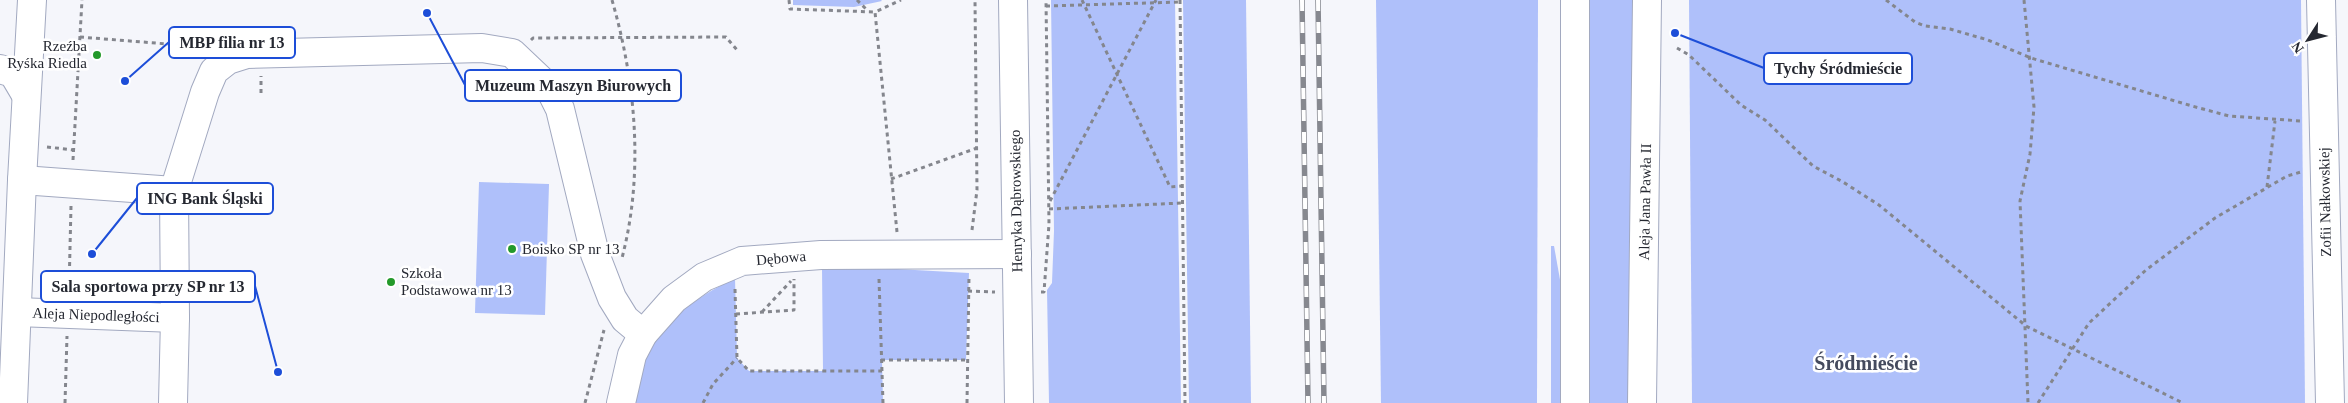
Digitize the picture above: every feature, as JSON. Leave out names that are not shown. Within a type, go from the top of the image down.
[{"type":"street","name":"Aleja Niepodległości","points":[[11,401],[32,0]]},
{"type":"street","name":"Henryka Dąbrowskiego","points":[[1013,0],[1019,403]]},
{"type":"street","points":[[1575,0],[1575,403]]},
{"type":"street","name":"Aleja Jana Pawła II","points":[[1642,403],[1647,0]]},
{"type":"street","name":"Zofii Nałkowskiej","points":[[2321,0],[2330,403]]},
{"type":"street","name":"Aleja Niepodległości","points":[[173,403],[175,318],[174,191],[205,92],[214,71],[228,60],[247,54],[482,48],[512,53]]},
{"type":"street","points":[[512,53],[550,89],[560,109],[595,254],[612,298],[625,319],[643,334]]},
{"type":"street","points":[[0,69],[13,73],[26,95]]},
{"type":"street","points":[[22,180],[174,191]]},
{"type":"street","name":"Dębowa","points":[[621,403],[632,355],[643,334],[674,299],[704,277],[742,261],[822,255],[965,264],[1017,254]]},
{"type":"street","name":"Aleja Niepodległości","points":[[17,312],[175,318]]},
{"type":"path","points":[[612,0],[623,38],[637,156],[630,230],[621,264]]},
{"type":"path","points":[[789,0],[790,9],[868,12],[875,12],[901,0]]},
{"type":"path","points":[[857,0],[868,12]]},
{"type":"path","points":[[967,403],[966,360],[969,273],[965,264],[976,190],[977,148],[975,0]]},
{"type":"path","points":[[1044,292],[1049,209],[1046,0]]},
{"type":"path","points":[[1082,0],[1170,187],[1181,186]]},
{"type":"path","points":[[1886,0],[1916,22],[1978,37],[2031,58],[2229,116],[2275,121],[2305,121]]},
{"type":"path","points":[[2024,0],[2031,58],[2034,107],[2030,154],[2020,200],[2028,403]]},
{"type":"path","points":[[1049,202],[1155,1]]},
{"type":"path","points":[[1046,6],[1180,1],[1185,403]]},
{"type":"path","points":[[875,12],[898,236]]},
{"type":"path","points":[[80,37],[214,48]]},
{"type":"path","points":[[512,53],[533,38],[726,37],[737,50]]},
{"type":"path","points":[[1677,48],[1689,56],[1741,105],[1765,120],[1813,166],[1879,205],[2026,326],[2183,403]]},
{"type":"path","points":[[261,93],[262,54]]},
{"type":"path","points":[[2267,188],[2275,121]]},
{"type":"path","points":[[45,147],[74,150]]},
{"type":"path","points":[[892,179],[977,148]]},
{"type":"path","points":[[2038,403],[2089,323],[2146,270],[2215,218],[2287,176],[2305,171]]},
{"type":"path","points":[[1049,209],[1182,203]]},
{"type":"path","points":[[736,314],[794,310],[794,273]]},
{"type":"path","points":[[879,277],[882,403]]},
{"type":"path","points":[[762,312],[794,279]]},
{"type":"path","points":[[735,287],[737,358],[749,371],[882,371]]},
{"type":"path","points":[[585,403],[612,298]]},
{"type":"path","points":[[703,403],[713,384],[737,358]]},
{"type":"path","points":[[882,360],[966,360]]},
{"type":"shaded area","points":[[793,0],[882,1],[854,7],[793,5]]},
{"type":"shaded area","points":[[1051,0],[1175,0],[1181,403],[1049,403],[1047,290],[1052,283],[1054,231]]},
{"type":"shaded area","points":[[1183,0],[1246,0],[1251,403],[1189,403]]},
{"type":"shaded area","points":[[1376,0],[1538,0],[1537,403],[1381,403]]},
{"type":"shaded area","points":[[1586,0],[1636,0],[1631,403],[1585,403]]},
{"type":"shaded area","points":[[1689,0],[2301,0],[2305,403],[1692,403]]},
{"type":"shaded area","name":"Boisko SP nr 13","points":[[479,182],[549,184],[545,315],[475,313]]},
{"type":"shaded area","points":[[1551,246],[1554,246],[1564,302],[1563,403],[1551,403]]},
{"type":"shaded area","points":[[822,268],[879,268],[969,273],[966,360],[882,360],[883,403],[635,403],[640,370],[659,336],[692,303],[735,278],[737,358],[749,371],[823,371]]},
{"type":"railway","points":[[1302,0],[1308,403]]},
{"type":"railway","points":[[1318,0],[1324,403]]},
{"type":"place","name":"Muzeum Maszyn Biurowych","points":[[427,13]]},
{"type":"place","name":"Tychy Śródmieście","points":[[1675,33]]},
{"type":"place","name":"Rzeźba Ryśka Riedla","points":[[97,55]]},
{"type":"place","name":"MBP filia nr 13","points":[[125,81]]},
{"type":"place","name":"Boisko SP nr 13","points":[[512,249]]},
{"type":"place","name":"ING Bank Śląski","points":[[92,254]]},
{"type":"place","name":"Szkoła Podstawowa nr 13","points":[[391,282]]},
{"type":"place","name":"Sala sportowa przy SP nr 13","points":[[278,372]]},
{"type":"district","name":"Śródmieście","points":[[1866,363]]}]
